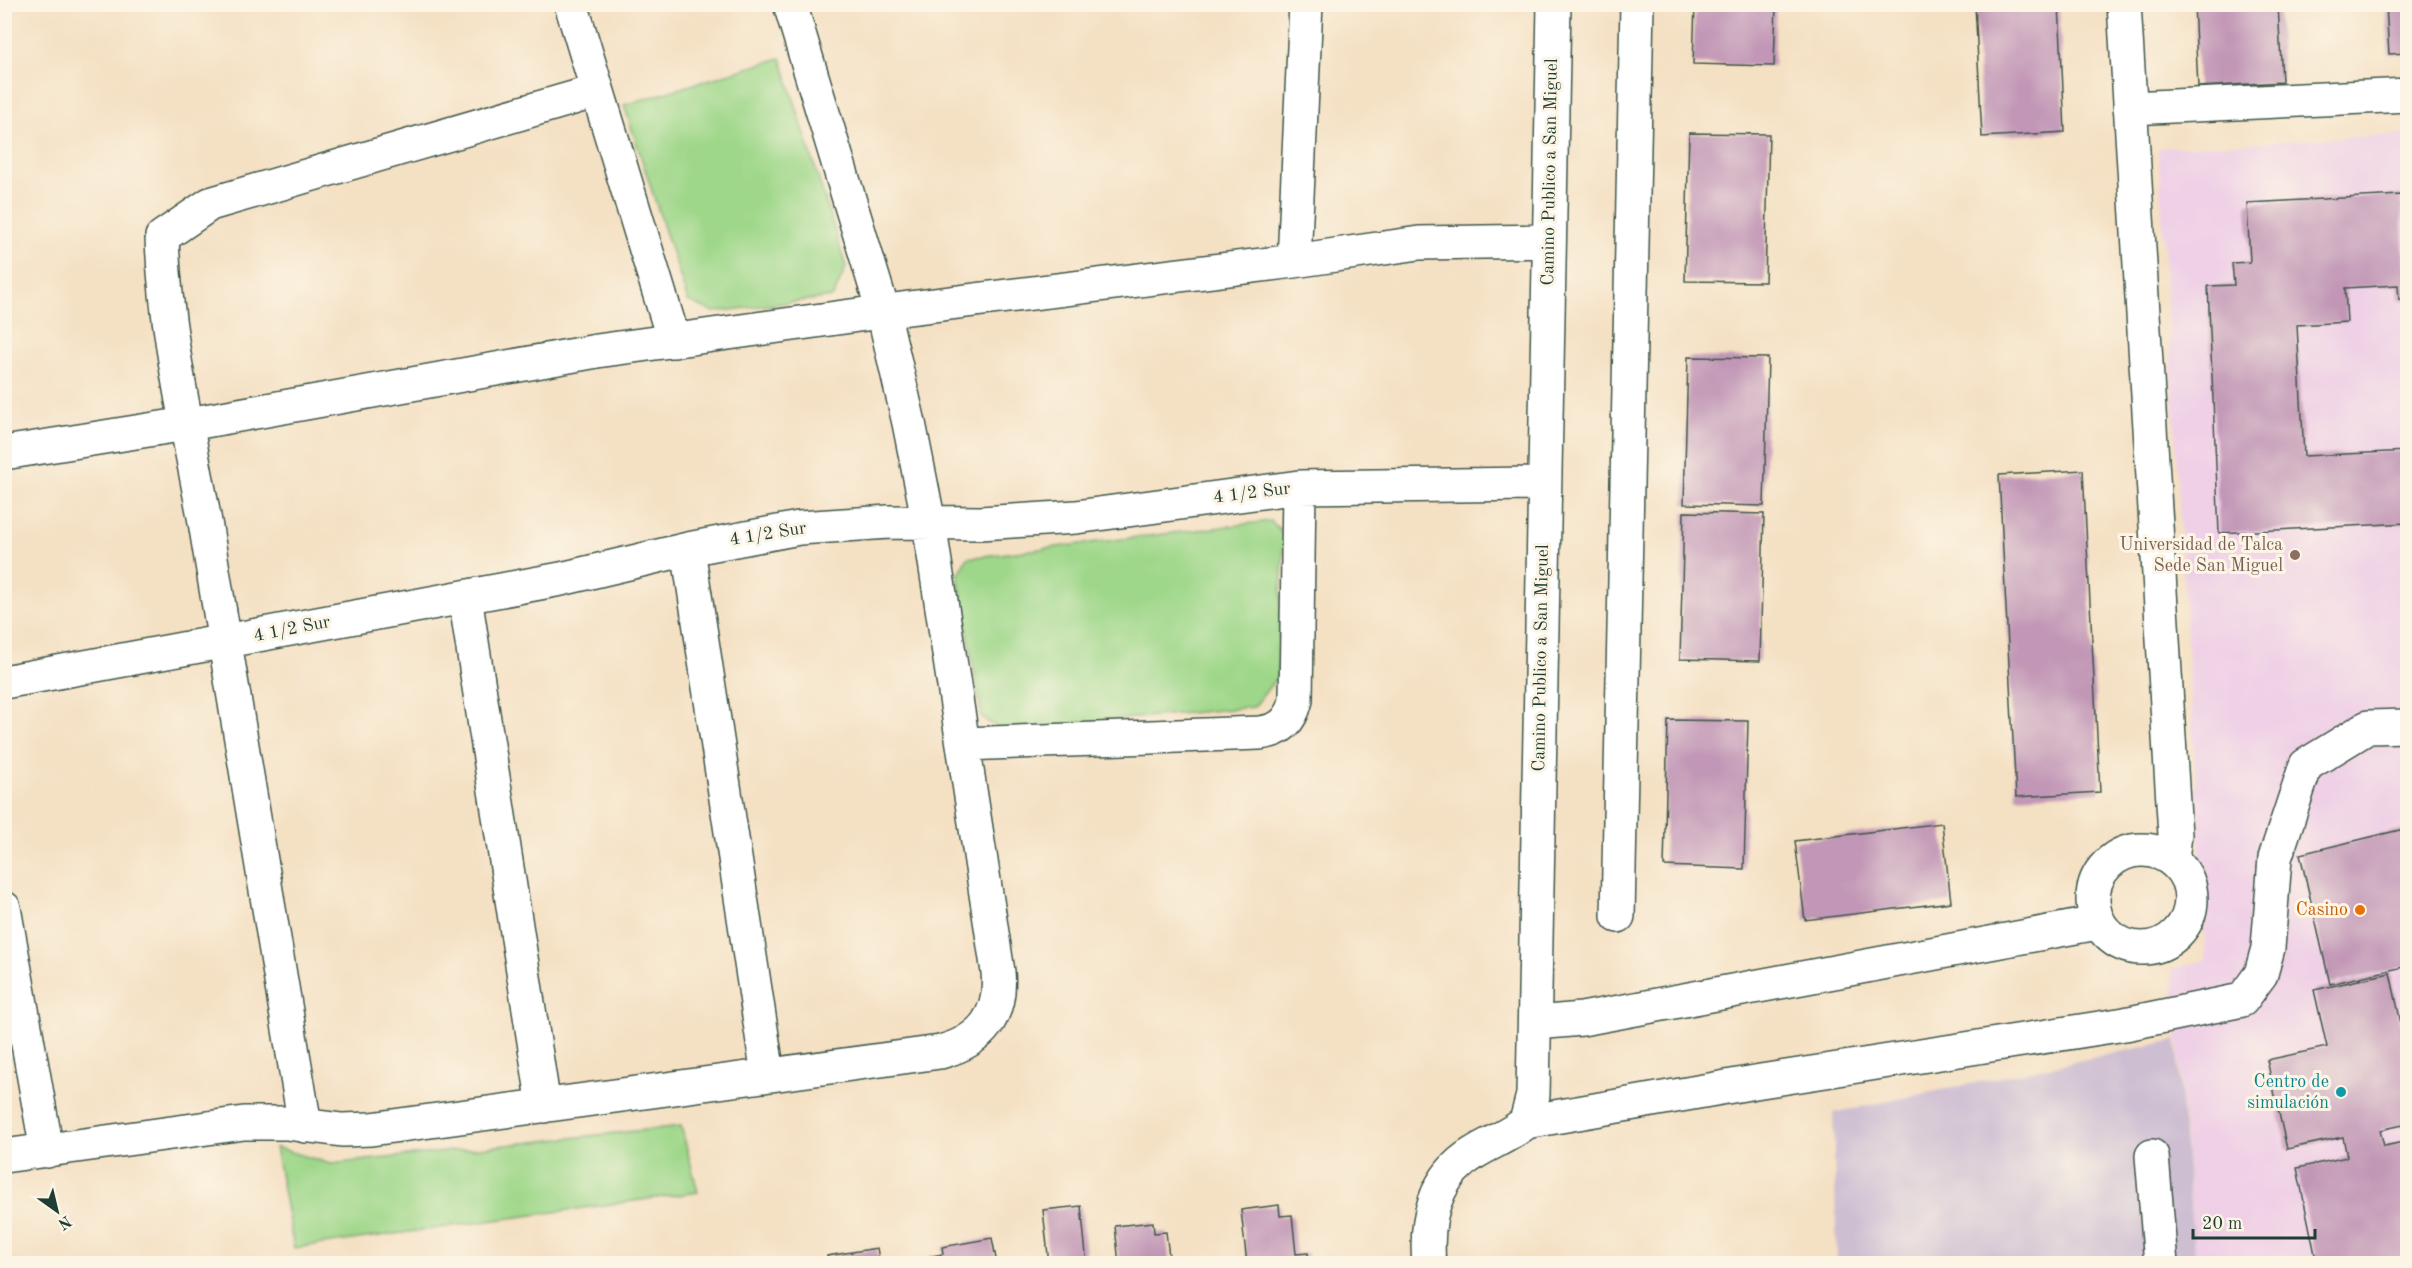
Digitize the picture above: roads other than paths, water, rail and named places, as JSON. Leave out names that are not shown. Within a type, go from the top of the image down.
[{"type":"street","points":[[571,4],[674,341]]},
{"type":"street","points":[[4,1156],[244,1123],[267,1122],[342,1130],[372,1129],[544,1106],[940,1052],[966,1043],[987,1024],[1000,991],[929,523],[883,311],[790,4]]},
{"type":"street","points":[[1294,261],[1306,4]]},
{"type":"street","name":"Camino Publico a San Miguel","points":[[1526,1122],[1533,1095],[1536,1023],[1543,484],[1554,4]]},
{"type":"street","points":[[1618,916],[1637,4]]},
{"type":"street","points":[[2124,4],[2175,835],[2172,860]]},
{"type":"street","points":[[305,1126],[225,641],[186,422],[163,267],[162,237],[210,204],[597,90]]},
{"type":"street","points":[[2130,108],[2408,95]]},
{"type":"street","points":[[4,453],[597,351],[883,311],[1294,261],[1419,243],[1549,241]]},
{"type":"street","name":"4 1/2 Sur","points":[[4,682],[561,579],[688,549],[800,528],[889,522],[1018,522],[1076,517],[1299,487],[1543,484]]},
{"type":"street","points":[[963,744],[1259,733],[1279,728],[1288,721],[1296,700],[1299,487]]},
{"type":"street","points":[[688,549],[768,1075]]},
{"type":"street","points":[[465,597],[544,1106]]},
{"type":"street","points":[[1429,1263],[1427,1240],[1429,1218],[1445,1179],[1458,1163],[1526,1122],[1761,1081],[2125,1024],[2242,1000],[2261,974],[2268,948],[2275,858],[2306,765],[2368,727],[2408,726]]},
{"type":"street","points":[[2142,850],[2158,853],[2172,860],[2186,878],[2192,902],[2188,919],[2165,943],[2149,948],[2132,947],[2117,941],[2097,923],[2093,900],[2095,885],[2102,871],[2113,860],[2127,852],[2142,850]]},
{"type":"street","points":[[4,908],[47,1150]]},
{"type":"street","points":[[1536,1023],[1582,1019],[2097,923]]},
{"type":"street","points":[[2152,1156],[2161,1263]]},
{"type":"place","name":"Universidad de Talca Sede San Miguel","points":[[2295,555]]},
{"type":"place","name":"Casino","points":[[2360,910]]},
{"type":"place","name":"Centro de simulación","points":[[2341,1092]]}]
